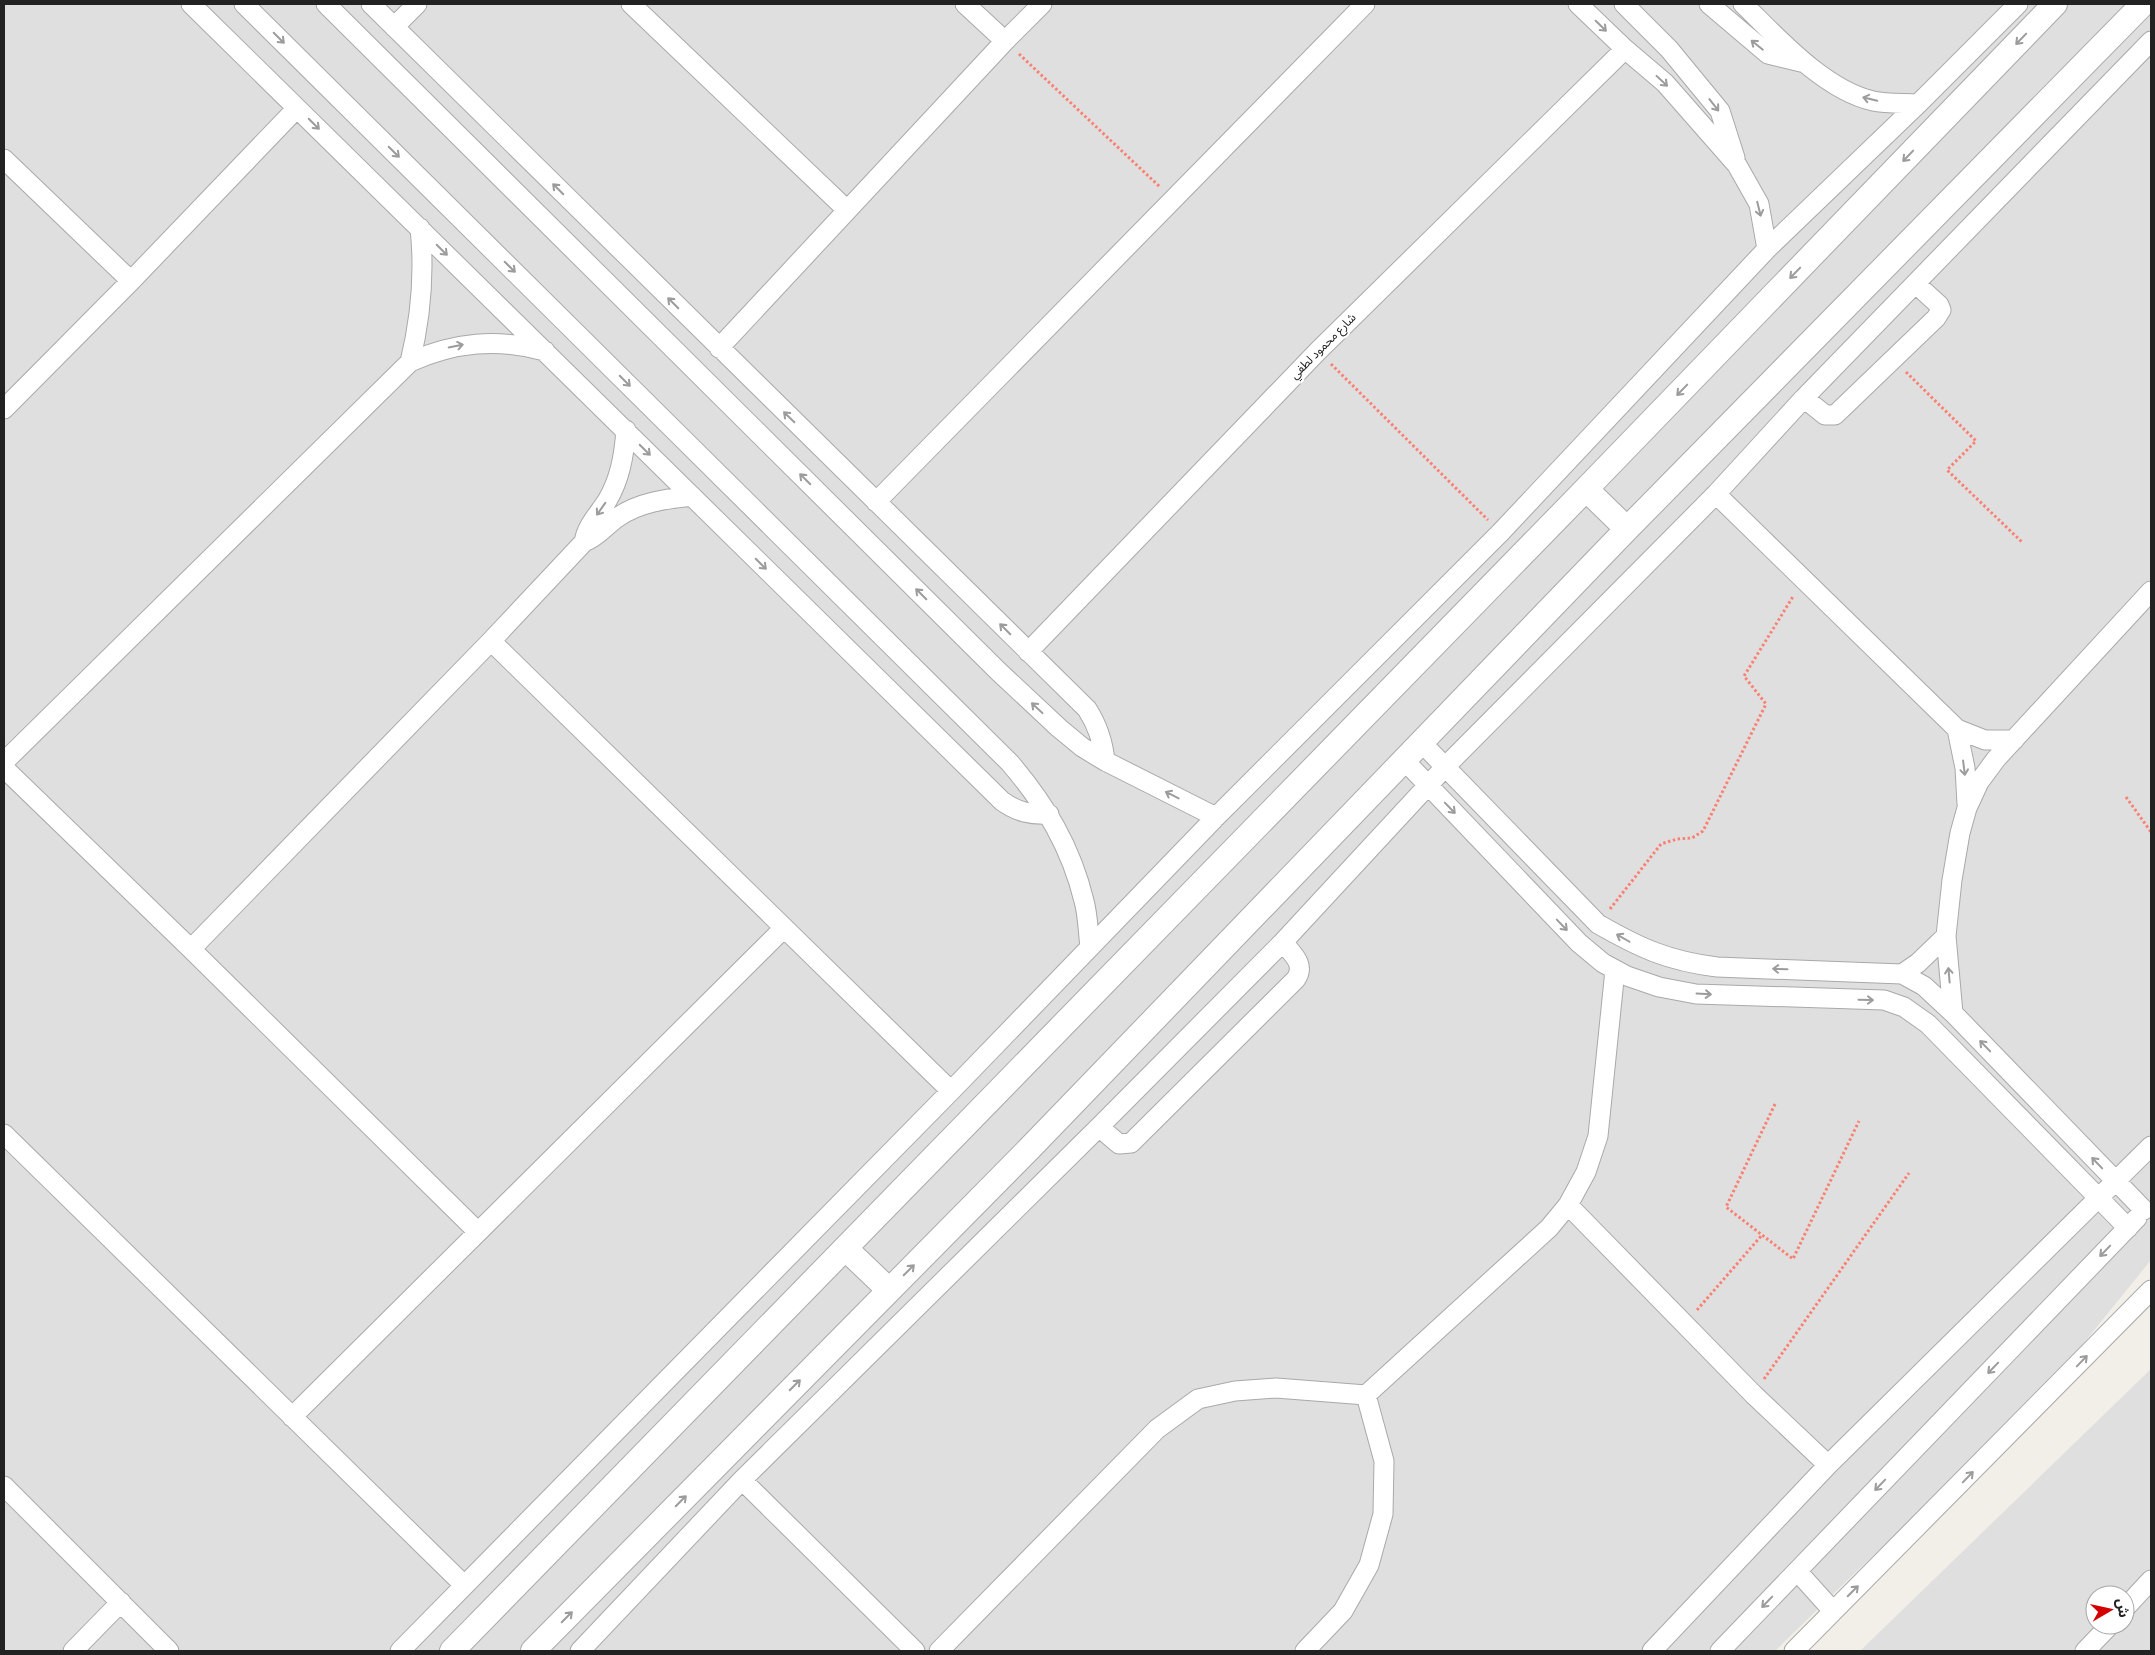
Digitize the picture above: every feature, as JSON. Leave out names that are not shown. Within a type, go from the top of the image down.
[{"type":"street","points":[[192,4],[1002,801],[1017,810],[1027,813],[1049,814]]},
{"type":"street","points":[[244,4],[1010,763],[1036,793],[1049,814],[1074,864],[1085,902],[1090,947]]},
{"type":"street","points":[[326,4],[998,671],[1059,728],[1105,762],[1216,817]]},
{"type":"street","points":[[370,4],[718,348],[1087,708],[1098,724],[1104,742],[1105,762]]},
{"type":"street","points":[[394,27],[417,4]]},
{"type":"street","points":[[631,4],[847,210]]},
{"type":"street","points":[[965,4],[1004,41]]},
{"type":"street","points":[[718,348],[1004,41],[1042,4]]},
{"type":"street","points":[[876,502],[1365,4]]},
{"type":"street","points":[[1578,4],[1625,49],[1665,83],[1738,165]]},
{"type":"street","points":[[1624,4],[1669,50],[1720,111],[1738,165],[1759,204],[1767,249]]},
{"type":"street","points":[[1709,4],[1768,54],[1802,62]]},
{"type":"street","points":[[1743,4],[1802,62],[1850,94],[1873,101],[1918,104]]},
{"type":"street","points":[[400,1651],[951,1091],[1216,817],[1500,533],[1767,249],[1918,104],[2018,4]]},
{"type":"street","points":[[452,1651],[1586,489],[2055,4]]},
{"type":"street","points":[[532,1651],[1030,1148],[1628,528],[2143,4]]},
{"type":"street","points":[[580,1651],[742,1480],[1283,942],[1445,767],[1716,494],[1804,398],[2151,41]]},
{"type":"street","name":"شارع محمود لطفي","points":[[1028,652],[1318,351],[1625,49]]},
{"type":"street","points":[[4,409],[298,108]]},
{"type":"street","points":[[4,159],[131,281]]},
{"type":"street","points":[[410,362],[418,332],[422,302],[423,253],[420,228]]},
{"type":"street","points":[[1804,398],[1825,415],[1835,416],[1940,314],[1940,304],[1916,284]]},
{"type":"street","points":[[4,762],[410,362],[442,349],[476,343],[511,344],[545,351]]},
{"type":"street","points":[[584,542],[588,528],[614,486],[622,459],[626,430]]},
{"type":"street","points":[[1586,489],[1628,528]]},
{"type":"street","points":[[1716,494],[1957,729],[1984,740],[2014,740]]},
{"type":"street","points":[[191,948],[491,641],[584,542],[592,539],[618,517],[642,504],[692,496]]},
{"type":"street","points":[[1953,1013],[1946,936],[1952,880],[1960,832],[1967,808],[1979,782],[1996,759],[2151,591]]},
{"type":"street","points":[[491,641],[951,1091]]},
{"type":"street","points":[[1957,729],[1965,768],[1967,808]]},
{"type":"street","points":[[1421,742],[1598,924],[1634,945],[1665,957],[1688,963],[1739,968],[1902,974],[1924,986],[1953,1013],[2115,1182],[2148,1206],[1720,1651]]},
{"type":"street","points":[[1404,760],[1579,944],[1603,963],[1627,976],[1659,987],[1696,994],[1884,1000],[1904,1007],[1928,1024],[2128,1228]]},
{"type":"street","points":[[4,768],[191,948],[478,1232]]},
{"type":"street","points":[[292,1417],[784,928]]},
{"type":"street","points":[[1902,974],[1918,963],[1946,936]]},
{"type":"street","points":[[1099,1127],[1119,1144],[1131,1143],[1296,979],[1300,968],[1299,962],[1283,942]]},
{"type":"street","points":[[1738,995],[1739,968]]},
{"type":"street","points":[[1802,998],[1804,969]]},
{"type":"street","points":[[939,1651],[1157,1429],[1198,1399],[1235,1391],[1276,1388],[1366,1395],[1527,1249],[1568,1205],[1586,1172],[1598,1136],[1615,970]]},
{"type":"street","points":[[4,1134],[464,1584]]},
{"type":"street","points":[[1652,1651],[1828,1465],[2151,1146]]},
{"type":"street","points":[[1568,1205],[1684,1325],[1828,1465]]},
{"type":"street","points":[[846,1249],[889,1290]]},
{"type":"street","points":[[1794,1651],[2151,1290]]},
{"type":"street","points":[[1305,1651],[1343,1611],[1369,1565],[1383,1514],[1384,1461],[1366,1395]]},
{"type":"street","points":[[742,1480],[915,1651]]},
{"type":"street","points":[[4,1486],[169,1651]]},
{"type":"street","points":[[1797,1571],[1833,1611]]},
{"type":"street","points":[[2135,1597],[2151,1580]]},
{"type":"street","points":[[73,1651],[121,1602]]},
{"type":"street","points":[[2085,1651],[2100,1635]]},
{"type":"path","points":[[1004,41],[1173,200]]},
{"type":"path","points":[[1318,351],[1500,533]]},
{"type":"path","points":[[1894,359],[1976,441],[1947,470],[2023,543]]},
{"type":"path","points":[[1598,924],[1660,844],[1677,839],[1692,838],[1703,831],[1766,704],[1744,676],[1803,579]]},
{"type":"path","points":[[2126,797],[2151,832]]},
{"type":"path","points":[[1775,1104],[1726,1206],[1793,1259],[1859,1121]]},
{"type":"path","points":[[1753,1394],[1909,1173]]},
{"type":"path","points":[[1684,1325],[1762,1235]]},
{"type":"shaded area","points":[[4,4],[2151,4],[2151,1260],[2032,1407],[1860,1568],[1775,1651],[4,1651]]},
{"type":"shaded area","points":[[2151,1369],[2151,1651],[1860,1651]]}]
